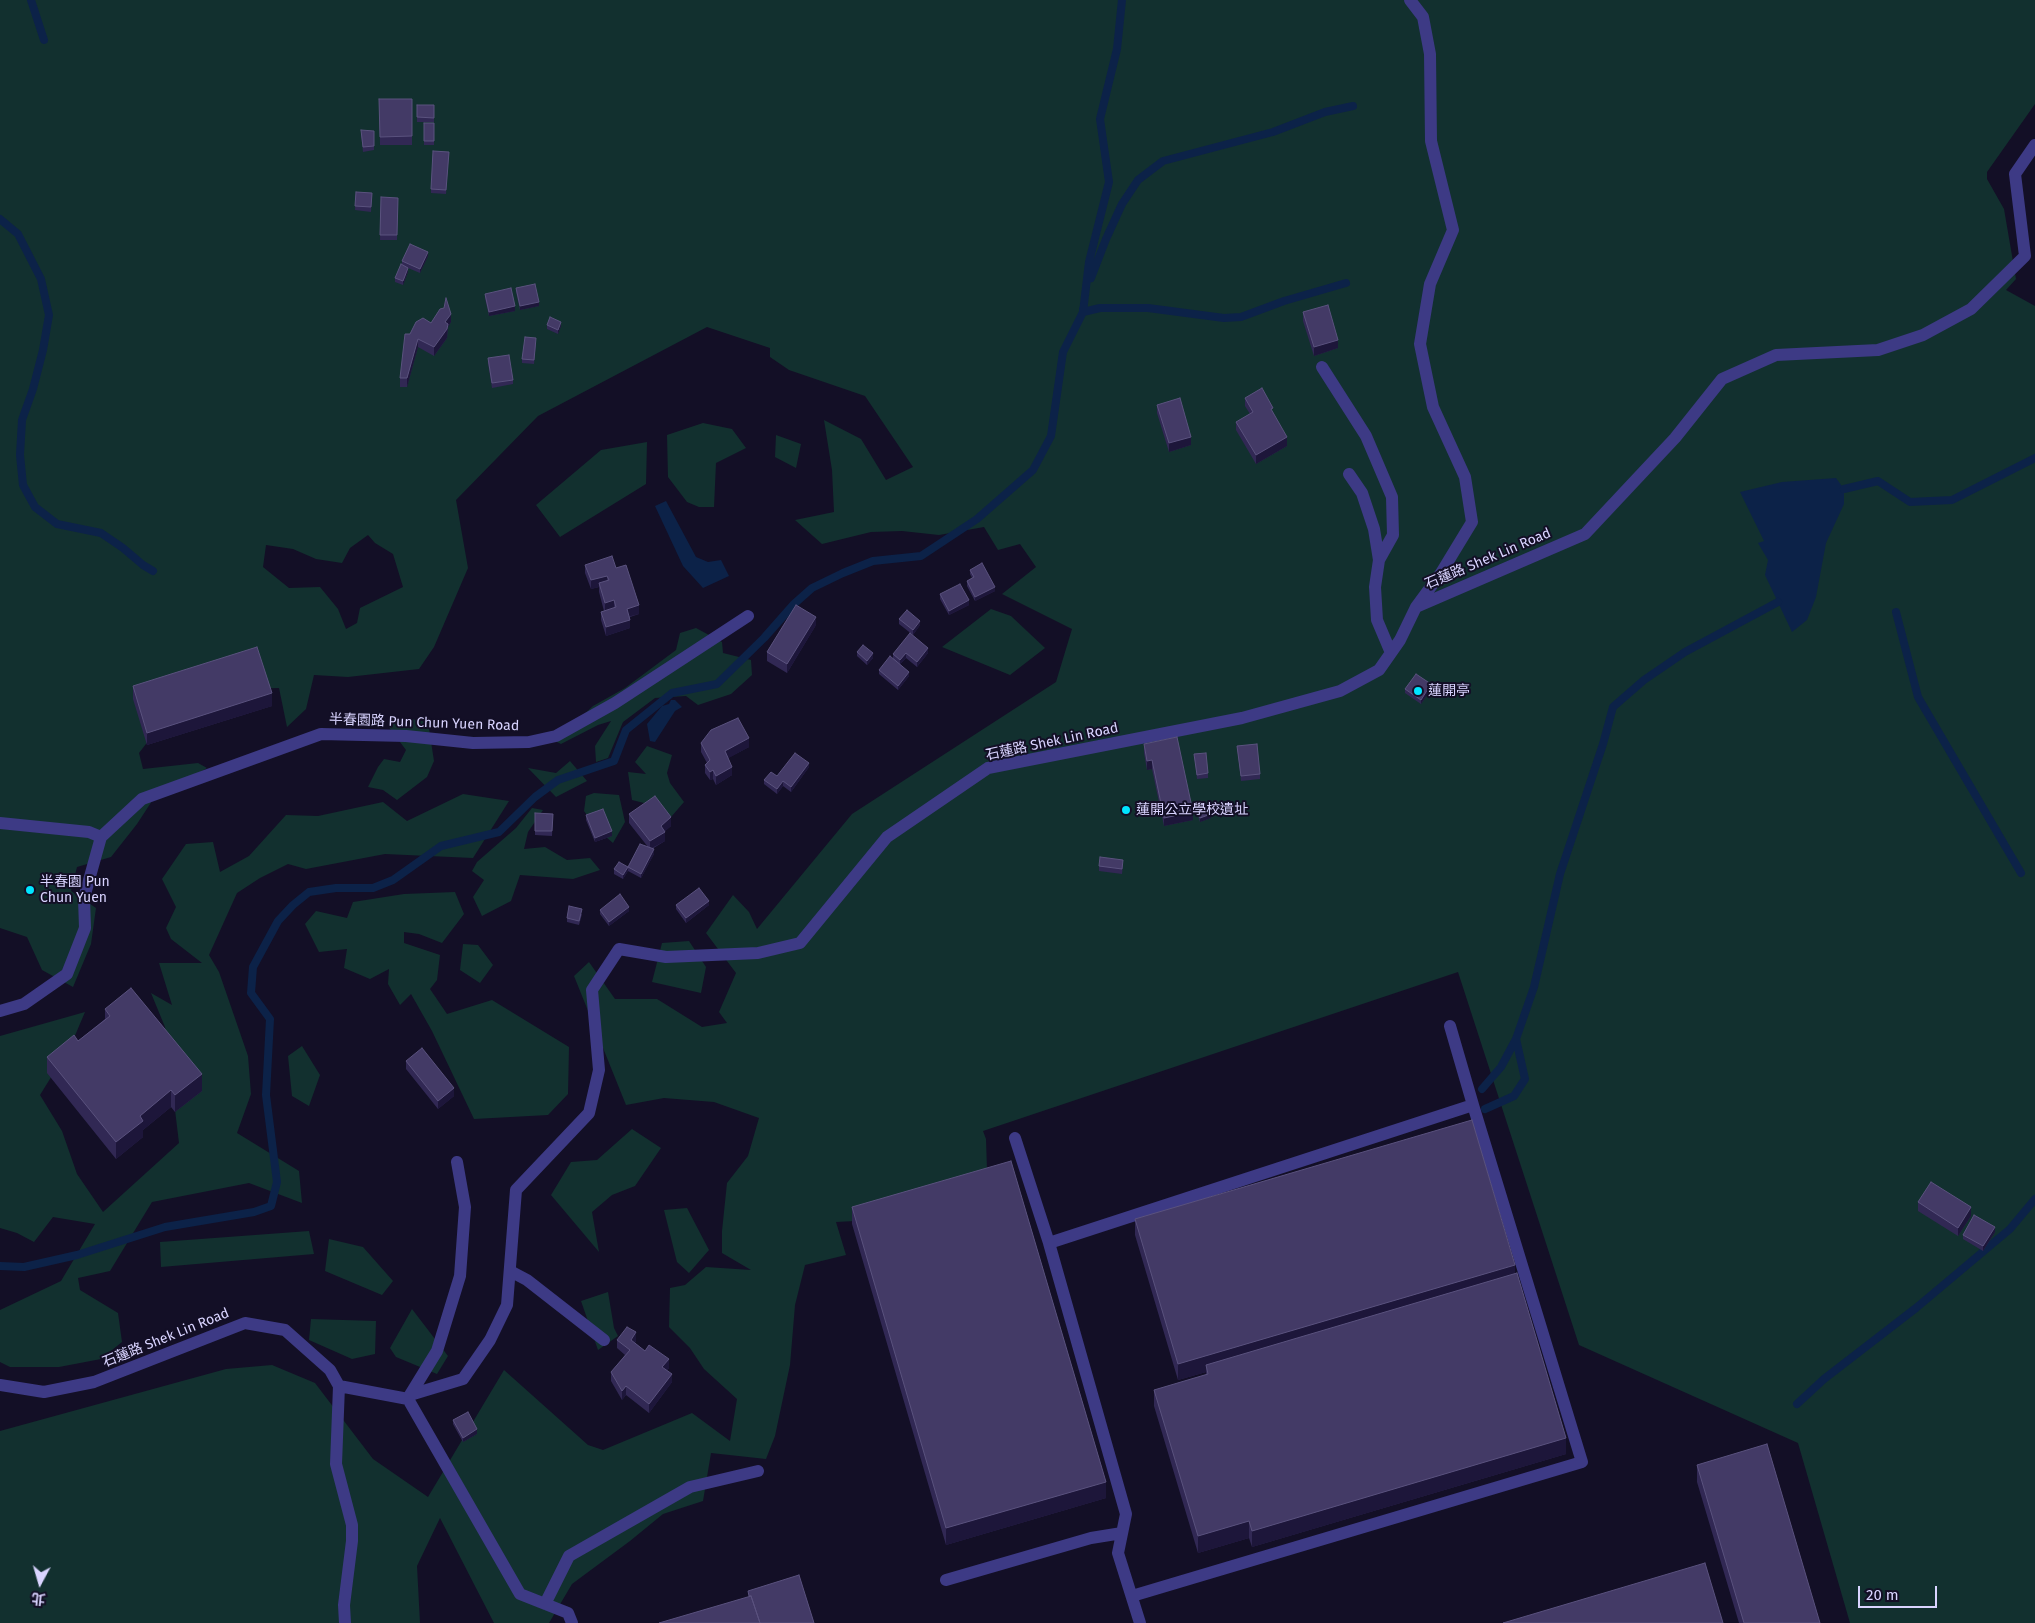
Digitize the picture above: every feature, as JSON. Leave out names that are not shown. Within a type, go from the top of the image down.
[{"type":"street","points":[[1410,0],[1423,17],[1430,54],[1431,142],[1453,230],[1430,284],[1420,344],[1433,407],[1465,477],[1472,522],[1441,573],[1416,607]]},
{"type":"street","name":"石蓮路 Shek Lin Road","points":[[0,1385],[44,1392],[94,1382],[245,1323],[285,1330],[330,1370],[339,1386],[409,1397],[463,1379],[490,1340],[507,1305],[516,1190],[589,1112],[599,1070],[592,990],[619,949],[666,957],[758,953],[800,943],[887,837],[988,768],[1242,718],[1340,691],[1379,670],[1400,640],[1416,607],[1585,534],[1675,438],[1722,378],[1776,354],[1878,350],[1924,335],[1971,308],[2025,256],[2015,174],[2035,145]]},
{"type":"street","points":[[1322,367],[1366,436],[1392,497],[1392,535],[1379,560]]},
{"type":"street","points":[[1349,474],[1362,492],[1374,529],[1379,560],[1375,587],[1377,620],[1391,653]]},
{"type":"street","name":"半春園路 Pun Chun Yuen Road","points":[[101,837],[142,799],[321,734],[406,736],[473,743],[529,742],[556,736],[615,703],[748,616]]},
{"type":"street","points":[[0,823],[89,832],[101,837],[84,898],[84,928],[67,974],[24,1004],[0,1011]]},
{"type":"street","points":[[1132,1596],[1582,1462],[1472,1105],[1450,1026]]},
{"type":"street","points":[[1048,1243],[1472,1105]]},
{"type":"street","points":[[1015,1138],[1048,1243],[1126,1514],[1118,1553],[1140,1623]]},
{"type":"street","points":[[457,1162],[465,1207],[460,1276],[436,1351],[409,1397],[520,1594],[568,1613],[572,1623]]},
{"type":"street","points":[[510,1271],[527,1280],[604,1340]]},
{"type":"street","points":[[339,1386],[336,1464],[352,1525],[344,1605],[346,1623]]},
{"type":"street","points":[[545,1604],[569,1556],[690,1488],[758,1471]]},
{"type":"street","points":[[946,1580],[1091,1538],[1122,1533]]},
{"type":"green space","points":[[0,0],[2035,0],[2035,104],[1987,172],[1987,179],[2004,209],[2016,279],[2006,290],[2035,306],[2035,1623],[1850,1623],[1798,1443],[1579,1345],[1458,972],[983,1131],[986,1139],[987,1170],[911,1218],[836,1222],[846,1255],[805,1265],[795,1305],[790,1365],[775,1436],[766,1459],[711,1453],[703,1501],[663,1514],[572,1584],[549,1623],[494,1623],[440,1518],[417,1566],[420,1623],[0,1623],[0,1431],[226,1369],[272,1365],[315,1383],[373,1459],[428,1497],[504,1370],[588,1445],[603,1450],[692,1413],[730,1441],[737,1399],[704,1369],[690,1348],[669,1327],[670,1288],[685,1285],[706,1267],[751,1270],[722,1253],[722,1231],[727,1183],[748,1156],[759,1118],[714,1102],[664,1098],[626,1105],[574,976],[589,962],[615,999],[657,999],[702,1027],[727,1023],[719,1012],[736,973],[706,933],[733,895],[749,912],[757,929],[852,814],[1056,682],[1072,629],[1002,594],[1036,567],[1020,544],[998,550],[984,527],[939,535],[902,531],[871,532],[822,544],[795,520],[834,512],[832,470],[824,420],[861,439],[886,480],[913,467],[865,396],[789,370],[770,357],[770,348],[707,327],[538,416],[456,500],[468,568],[434,647],[419,669],[348,677],[314,675],[306,709],[287,727],[279,688],[241,689],[176,705],[139,753],[143,769],[198,763],[207,768],[152,801],[111,857],[77,867],[71,891],[96,908],[91,944],[73,987],[42,970],[27,937],[0,928]],"holes":[[[368,535],[375,543],[393,554],[403,587],[360,608],[357,623],[346,629],[338,609],[320,587],[289,588],[263,567],[266,545],[293,549],[316,559],[342,563],[350,548]]]},
{"type":"green space","points":[[703,423],[732,429],[746,448],[716,463],[714,507],[699,507],[687,502],[668,477],[667,435]]},
{"type":"green space","points":[[776,435],[801,444],[796,468],[775,457]]},
{"type":"green space","points":[[647,442],[646,484],[560,537],[536,505],[601,450]]},
{"type":"green space","points":[[991,609],[1011,616],[1045,648],[1010,675],[942,647]]},
{"type":"green space","points":[[696,628],[722,642],[723,653],[751,660],[752,675],[731,694],[698,705],[686,696],[655,698],[623,722],[608,758],[596,762],[595,746],[611,721],[598,725],[561,744],[555,741],[593,706],[625,688],[676,650],[680,633]]},
{"type":"green space","points":[[399,717],[428,722],[434,761],[427,777],[397,800],[383,790],[368,787],[384,759],[400,762],[406,750],[388,726]]},
{"type":"green space","points":[[647,746],[672,755],[667,773],[670,783],[684,802],[671,817],[664,808],[632,800],[628,772],[646,774],[635,762]]},
{"type":"green space","points":[[570,761],[587,781],[556,797],[528,768],[556,773]]},
{"type":"green space","points":[[594,793],[619,795],[625,822],[613,843],[599,831],[584,811],[586,796]]},
{"type":"green space","points":[[463,794],[509,801],[473,858],[385,854],[306,869],[288,864],[260,878],[237,893],[209,955],[219,972],[248,1056],[251,1094],[237,1133],[299,1171],[302,1203],[249,1183],[152,1202],[110,1271],[78,1278],[80,1290],[118,1313],[122,1342],[101,1359],[59,1367],[10,1367],[0,1362],[0,1310],[61,1281],[95,1224],[53,1217],[34,1242],[17,1233],[0,1228],[0,1036],[85,1012],[71,1045],[40,1095],[62,1131],[77,1174],[103,1212],[179,1143],[165,1027],[151,993],[172,1005],[159,963],[202,963],[171,939],[166,928],[176,907],[162,879],[186,844],[213,842],[220,872],[249,856],[286,815],[318,816],[383,802],[407,821]]},
{"type":"green space","points":[[532,808],[543,810],[528,832],[524,849],[545,847],[567,860],[590,858],[600,870],[573,879],[520,875],[511,901],[482,916],[473,897],[484,880],[472,871],[477,862],[516,828]]},
{"type":"green space","points":[[455,892],[464,914],[442,943],[419,934],[404,932],[404,943],[440,955],[437,980],[430,989],[447,1014],[492,1000],[569,1047],[568,1094],[548,1115],[474,1119],[432,1031],[411,994],[400,1005],[388,984],[389,969],[370,979],[344,968],[347,949],[319,952],[305,924],[316,911],[347,918],[353,902],[404,894]]},
{"type":"green space","points":[[689,941],[706,967],[701,993],[652,982],[662,943]]},
{"type":"green space","points":[[463,944],[478,945],[493,965],[480,983],[460,970]]},
{"type":"green space","points":[[302,1046],[320,1075],[309,1106],[292,1096],[288,1056]]},
{"type":"green space","points":[[632,1129],[661,1148],[635,1186],[612,1195],[592,1212],[599,1252],[551,1195],[571,1162],[597,1160]]},
{"type":"green space","points":[[687,1208],[709,1250],[689,1273],[677,1262],[664,1210]]},
{"type":"green space","points":[[309,1231],[314,1254],[161,1267],[160,1242]]},
{"type":"green space","points":[[329,1239],[363,1247],[393,1281],[382,1295],[325,1271]]},
{"type":"green space","points":[[608,1292],[614,1328],[618,1336],[598,1350],[581,1301]]},
{"type":"green space","points":[[412,1309],[448,1356],[437,1374],[396,1357],[390,1348]]},
{"type":"green space","points":[[311,1319],[376,1321],[375,1354],[352,1359],[309,1340]]},
{"type":"water","points":[[1836,478],[1844,489],[1844,504],[1826,543],[1816,597],[1807,620],[1792,632],[1765,575],[1768,560],[1758,543],[1764,541],[1740,492],[1782,482]]},
{"type":"water","points":[[666,501],[696,557],[708,562],[721,560],[729,576],[703,588],[683,566],[655,506]]},
{"type":"water","points":[[671,700],[675,700],[682,707],[675,711],[655,742],[650,741],[647,724],[662,706],[669,704]]},
{"type":"building","points":[[379,99],[412,99],[412,136],[380,137]]},
{"type":"building","points":[[417,105],[434,105],[434,118],[417,117]]},
{"type":"building","points":[[424,123],[434,123],[434,141],[424,141]]},
{"type":"building","points":[[361,130],[374,131],[374,146],[363,147]]},
{"type":"building","points":[[433,151],[449,152],[446,190],[431,189]]},
{"type":"building","points":[[356,192],[372,193],[371,207],[355,206]]},
{"type":"building","points":[[381,197],[398,198],[397,235],[380,235]]},
{"type":"building","points":[[410,244],[428,252],[420,269],[402,261]]},
{"type":"building","points":[[401,264],[408,268],[403,281],[395,278]]},
{"type":"building","points":[[535,284],[539,302],[520,306],[516,288]]},
{"type":"building","points":[[511,288],[515,306],[489,312],[485,294]]},
{"type":"building","points":[[446,298],[451,314],[445,322],[448,324],[447,329],[434,347],[418,339],[407,378],[400,378],[405,334],[410,334],[416,322],[423,318],[431,323],[440,309],[444,308]]},
{"type":"building","points":[[1328,305],[1338,340],[1314,347],[1303,312]]},
{"type":"building","points":[[550,317],[561,322],[558,330],[547,325]]},
{"type":"building","points":[[525,337],[536,338],[534,360],[522,359]]},
{"type":"building","points":[[509,355],[513,380],[492,383],[488,358]]},
{"type":"building","points":[[1262,388],[1273,408],[1271,409],[1287,437],[1256,455],[1236,422],[1253,412],[1245,398]]},
{"type":"building","points":[[1180,398],[1191,437],[1169,443],[1157,405]]},
{"type":"building","points":[[612,556],[616,568],[626,565],[639,605],[627,609],[630,620],[606,627],[601,612],[616,607],[614,600],[605,603],[599,583],[609,580],[607,576],[591,580],[585,565]]},
{"type":"building","points":[[982,563],[995,587],[975,597],[967,581],[974,577],[970,570]]},
{"type":"building","points":[[960,584],[969,600],[949,611],[940,594]]},
{"type":"building","points":[[796,605],[816,617],[787,664],[767,652]]},
{"type":"building","points":[[907,610],[920,621],[913,630],[899,619]]},
{"type":"building","points":[[910,633],[928,648],[917,662],[906,653],[900,660],[893,654]]},
{"type":"building","points":[[863,645],[873,653],[867,661],[857,652]]},
{"type":"building","points":[[257,647],[272,693],[147,733],[133,686]]},
{"type":"building","points":[[890,656],[909,672],[898,686],[879,670]]},
{"type":"building","name":"蓮開亭","points":[[1416,674],[1431,684],[1421,700],[1405,689]]},
{"type":"building","points":[[738,718],[749,738],[725,751],[732,767],[716,776],[713,770],[710,772],[705,765],[710,760],[701,743],[711,730]]},
{"type":"building","points":[[1177,737],[1193,812],[1164,818],[1152,760],[1147,761],[1144,744]]},
{"type":"building","points":[[1257,744],[1260,774],[1241,776],[1237,746]]},
{"type":"building","points":[[795,753],[809,763],[791,787],[783,781],[777,789],[764,780],[771,772],[777,776]]},
{"type":"building","points":[[1206,753],[1208,773],[1197,775],[1194,754]]},
{"type":"building","points":[[655,796],[671,817],[661,826],[665,832],[650,841],[629,814]]},
{"type":"building","points":[[1208,805],[1211,814],[1200,818],[1197,809]]},
{"type":"building","points":[[603,809],[612,831],[595,838],[586,815]]},
{"type":"building","points":[[535,813],[553,814],[552,831],[535,831]]},
{"type":"building","points":[[640,844],[654,849],[641,874],[628,867]]},
{"type":"building","points":[[1100,857],[1123,860],[1122,869],[1099,866]]},
{"type":"building","points":[[619,862],[628,867],[623,875],[614,869]]},
{"type":"building","points":[[699,888],[709,901],[686,918],[676,905]]},
{"type":"building","points":[[620,894],[629,907],[609,922],[600,910]]},
{"type":"building","points":[[569,906],[582,909],[579,921],[567,918]]},
{"type":"building","points":[[131,988],[202,1074],[175,1095],[171,1090],[140,1116],[143,1121],[116,1142],[47,1057],[74,1035],[78,1041],[110,1016],[105,1009]]},
{"type":"building","points":[[422,1048],[454,1088],[438,1101],[406,1061]]},
{"type":"building","points":[[1472,1120],[1515,1265],[1178,1364],[1135,1219]]},
{"type":"building","points":[[1011,1161],[1106,1482],[946,1528],[852,1207]]},
{"type":"building","points":[[1931,1182],[1971,1207],[1958,1228],[1918,1202]]},
{"type":"building","points":[[1974,1215],[1995,1227],[1983,1246],[1963,1235]]},
{"type":"building","points":[[1517,1273],[1566,1438],[1252,1531],[1249,1521],[1198,1536],[1154,1390],[1208,1374],[1206,1365]]},
{"type":"building","points":[[627,1327],[636,1332],[631,1340],[645,1351],[649,1345],[669,1359],[662,1367],[672,1374],[649,1404],[626,1386],[622,1391],[611,1372],[630,1350],[617,1340]]},
{"type":"building","points":[[468,1412],[477,1429],[463,1438],[453,1420]]},
{"type":"building","points":[[1767,1444],[1820,1623],[1744,1623],[1697,1465]]},
{"type":"building","points":[[1705,1563],[1723,1623],[1503,1623]]},
{"type":"building","points":[[799,1575],[814,1623],[760,1623],[748,1591]]},
{"type":"building","points":[[751,1596],[760,1623],[659,1623]]},
{"type":"waterway","points":[[31,0],[44,40]]},
{"type":"waterway","points":[[0,1266],[24,1267],[77,1255],[165,1227],[254,1212],[271,1206],[277,1182],[266,1095],[270,1019],[251,993],[253,967],[278,921],[293,905],[309,892],[336,888],[373,888],[393,880],[441,846],[499,832],[535,797],[558,780],[614,761],[626,730],[672,693],[717,684],[764,638],[794,604],[812,588],[873,561],[921,556],[977,519],[1033,470],[1051,436],[1063,352],[1083,312],[1089,262],[1109,182],[1100,119],[1117,49],[1122,0]]},
{"type":"waterway","points":[[1091,278],[1122,204],[1138,180],[1163,161],[1273,132],[1325,112],[1353,106]]},
{"type":"waterway","points":[[0,219],[18,234],[41,279],[49,315],[43,350],[33,389],[22,420],[20,455],[23,485],[35,507],[57,524],[101,533],[153,571]]},
{"type":"waterway","points":[[1083,309],[1083,312],[1100,308],[1148,308],[1224,318],[1241,317],[1284,301],[1346,283]]},
{"type":"waterway","points":[[1844,489],[1878,481],[1910,502],[1952,500],[2035,458]]},
{"type":"waterway","points":[[1485,1109],[1514,1096],[1525,1079],[1516,1039],[1534,987],[1560,874],[1603,744],[1613,707],[1644,680],[1685,652],[1778,602]]},
{"type":"waterway","points":[[1896,612],[1918,697],[2021,873]]},
{"type":"waterway","points":[[1482,1089],[1501,1067],[1516,1039]]},
{"type":"waterway","points":[[1797,1404],[1824,1379],[1916,1308],[2010,1229],[2035,1199]]},
{"type":"place","name":"蓮開亭","points":[[1418,691]]},
{"type":"place","name":"蓮開公立學校遺址","points":[[1126,810]]},
{"type":"place","name":"半春園 Pun Chun Yuen","points":[[30,890]]}]
